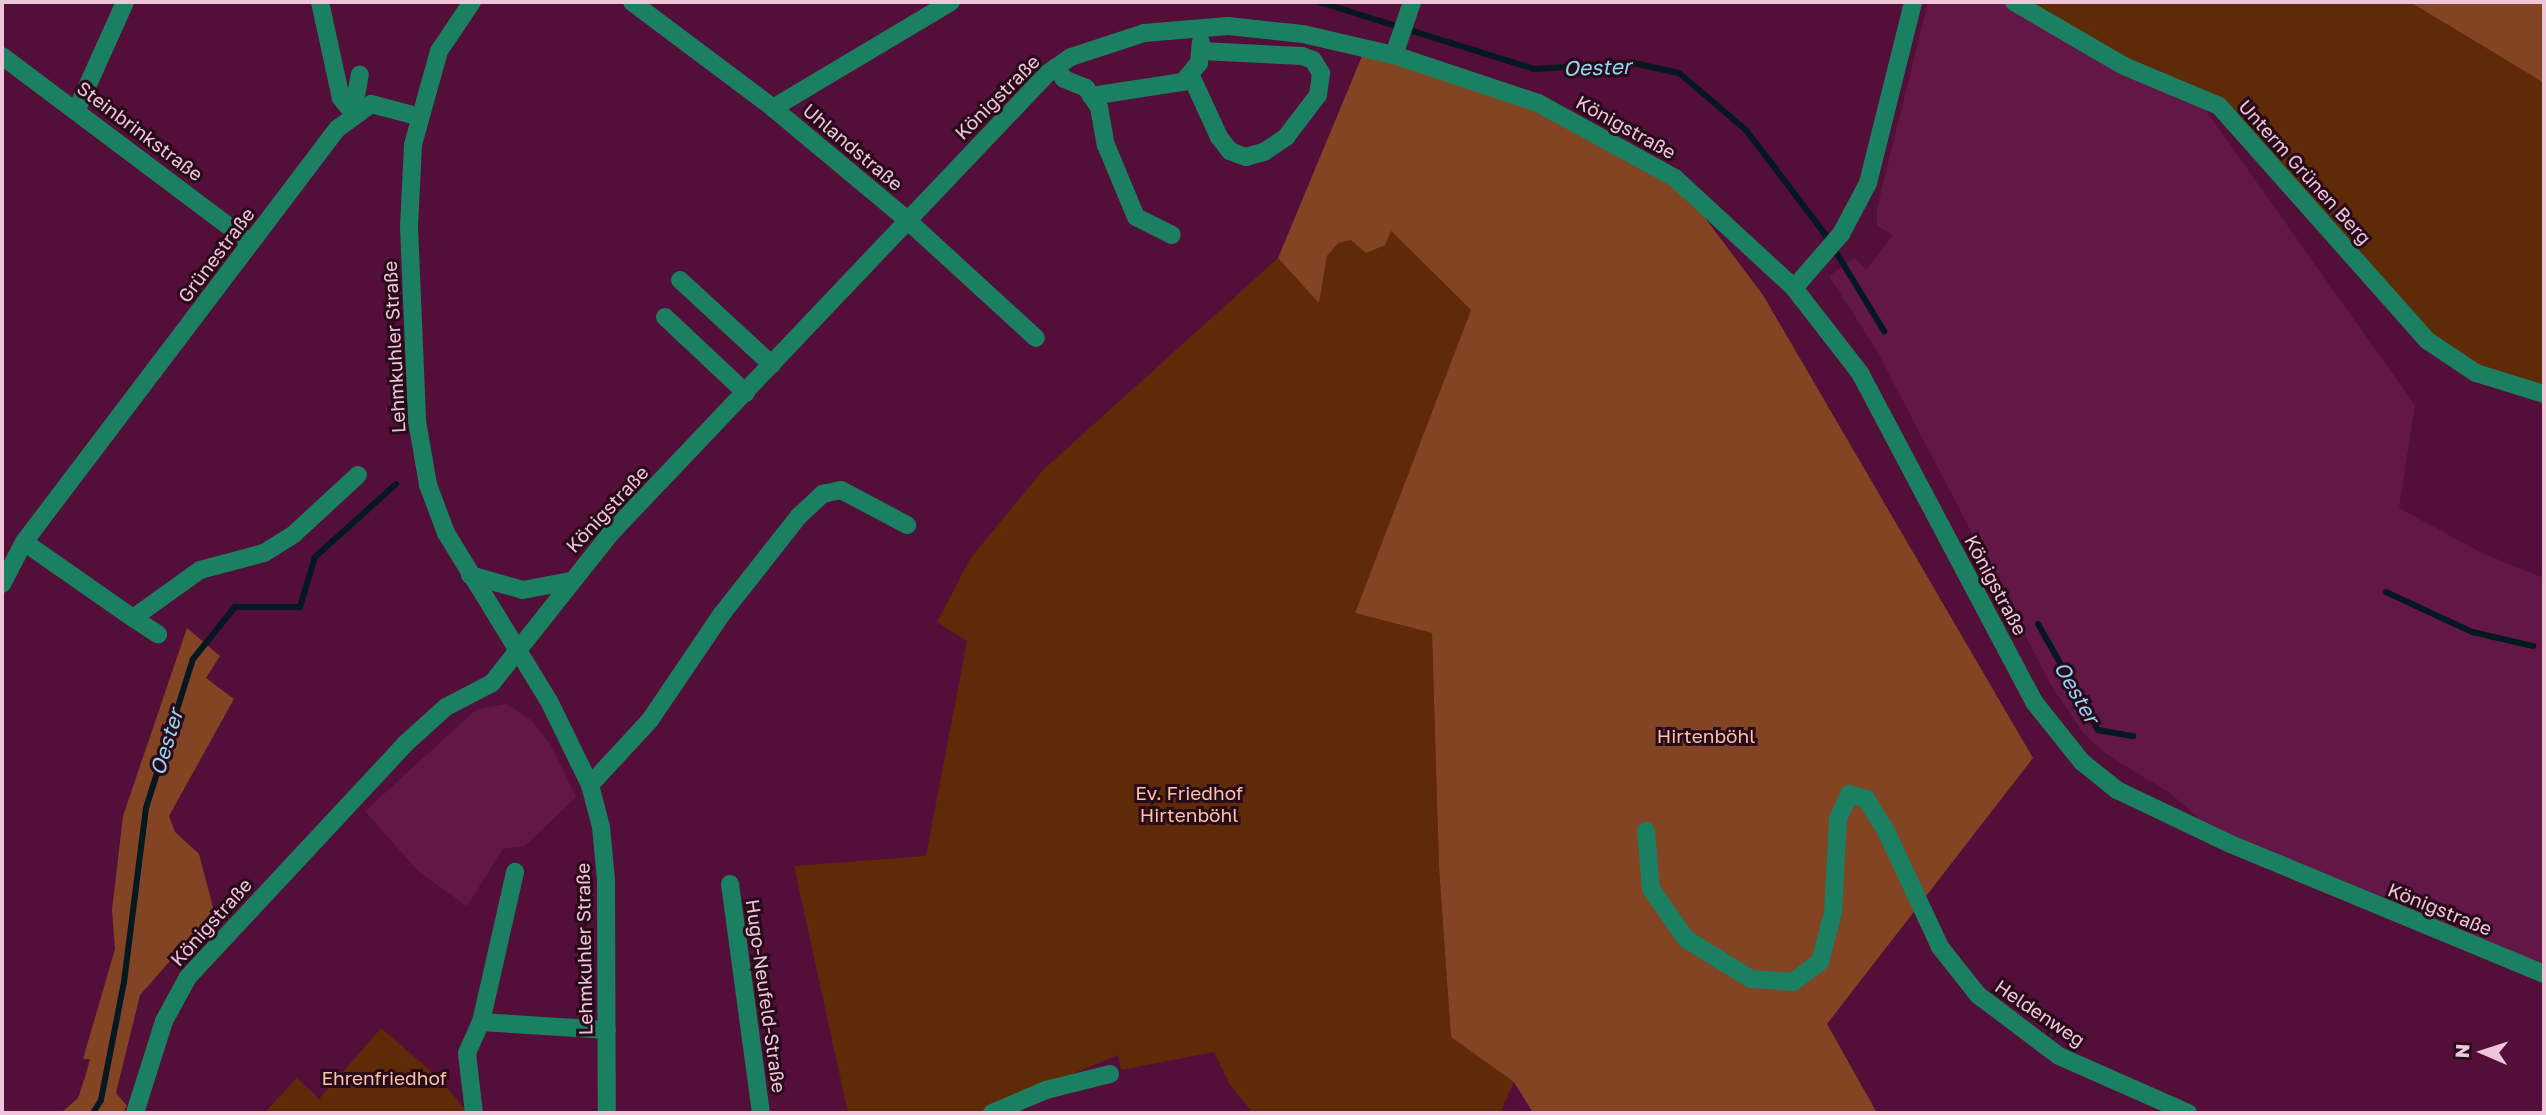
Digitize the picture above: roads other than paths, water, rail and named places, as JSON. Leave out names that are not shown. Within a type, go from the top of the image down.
[{"type":"street","points":[[77,109],[125,2]]},
{"type":"street","points":[[320,2],[341,98],[353,113]]},
{"type":"street","points":[[353,113],[376,103],[418,116],[439,51],[472,2]]},
{"type":"street","name":"Uhlandstraße","points":[[632,2],[773,108],[906,219],[1036,338]]},
{"type":"street","points":[[773,108],[951,2]]},
{"type":"street","points":[[1399,38],[1412,2]]},
{"type":"street","points":[[1794,288],[1841,234],[1868,183],[1913,2]]},
{"type":"street","name":"Unterm Grünen Berg","points":[[2014,2],[2124,66],[2219,106],[2428,341],[2476,373],[2544,394]]},
{"type":"street","name":"Königstraße","points":[[135,1113],[164,1021],[188,977],[405,744],[446,707],[492,683],[570,581],[906,219],[1056,67],[1071,57],[1144,33],[1228,26],[1303,34],[1399,38],[1538,103],[1675,178],[1794,288],[1860,373],[2035,702],[2082,762],[2117,790],[2228,843],[2544,974]]},
{"type":"street","points":[[1091,96],[1183,82],[1191,76],[1201,51],[1199,28]]},
{"type":"street","points":[[1191,76],[1219,137],[1230,151],[1247,157],[1264,152],[1286,137],[1318,95],[1321,73],[1313,60],[1302,56],[1201,51]]},
{"type":"street","name":"Steinbrinkstraße","points":[[2,56],[77,109],[251,243]]},
{"type":"street","points":[[1056,67],[1064,79],[1086,88],[1099,107],[1107,145],[1128,206],[1136,217],[1172,235]]},
{"type":"street","points":[[353,113],[360,75]]},
{"type":"street","name":"Grünestraße","points":[[2,584],[24,542],[353,113]]},
{"type":"street","name":"Lehmkuhler Straße","points":[[418,116],[410,227],[417,421],[436,509],[470,575],[518,651],[590,785],[601,827],[606,880],[607,1113]]},
{"type":"street","points":[[680,280],[772,365]]},
{"type":"street","points":[[665,317],[746,393]]},
{"type":"street","points":[[133,618],[200,570],[264,553],[295,533],[358,475]]},
{"type":"street","points":[[590,785],[650,720],[721,615],[799,516],[823,494],[841,489],[907,525]]},
{"type":"street","points":[[24,542],[158,634]]},
{"type":"street","name":"Königstraße","points":[[470,575],[523,590],[570,581]]},
{"type":"street","name":"Heldenweg","points":[[1646,831],[1651,889],[1686,939],[1751,979],[1793,982],[1820,962],[1833,912],[1838,819],[1849,794],[1866,799],[1886,831],[1933,933],[1978,995],[2059,1056],[2188,1113]]},
{"type":"street","points":[[474,1109],[467,1053],[481,1022],[515,872]]},
{"type":"street","name":"Hugo-Neufeld-Straße","points":[[730,884],[761,1113]]},
{"type":"street","points":[[481,1022],[607,1030]]},
{"type":"street","points":[[992,1113],[1046,1090],[1110,1074]]},
{"type":"waterway","name":"Oester","points":[[1319,2],[1534,69],[1633,63],[1679,73],[1746,130],[1825,234],[1884,331]]},
{"type":"waterway","name":"Oester","points":[[93,1113],[101,1100],[124,982],[146,808],[193,659],[235,607],[300,607],[315,557],[396,484]]},
{"type":"waterway","name":"Oester","points":[[2386,592],[2472,632],[2533,646]]},
{"type":"waterway","name":"Oester","points":[[2038,624],[2098,730],[2133,736]]},
{"type":"park label","name":"Hirtenböhl","points":[[1706,736]]},
{"type":"park label","name":"Ev. Friedhof Hirtenböhl","points":[[1189,804]]},
{"type":"park label","name":"Ehrenfriedhof","points":[[384,1078]]}]
